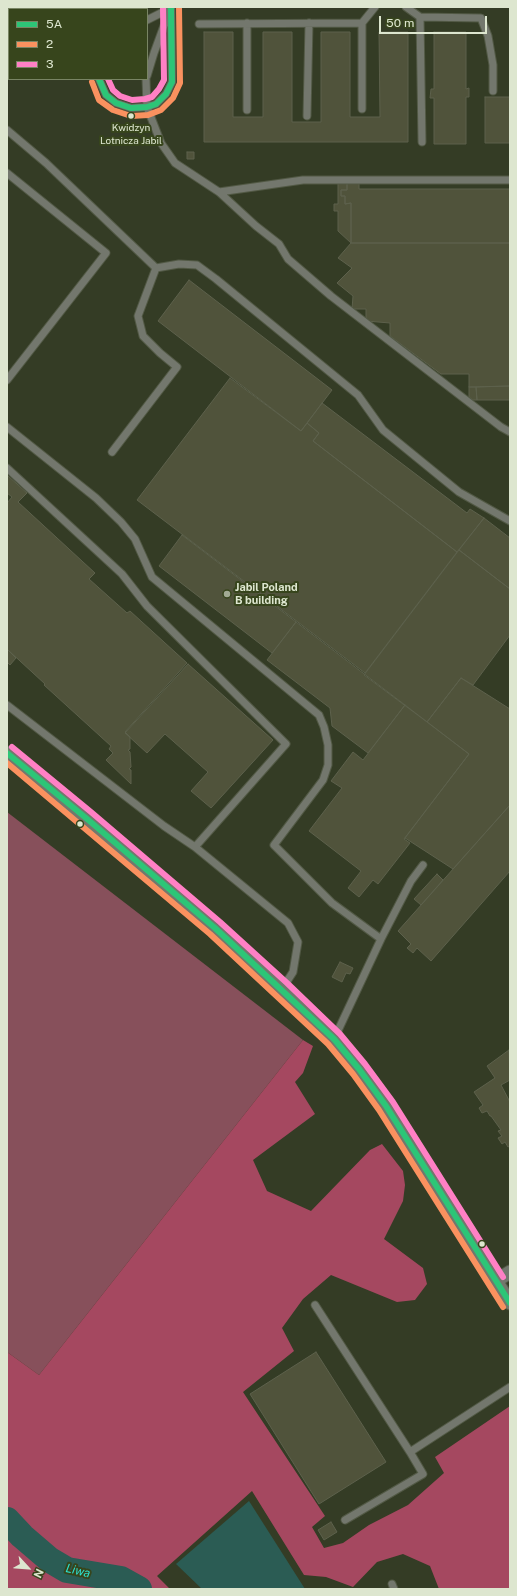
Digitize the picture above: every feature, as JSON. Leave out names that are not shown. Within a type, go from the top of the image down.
[{"type":"street","points":[[7,753],[215,928],[334,1039],[359,1069],[386,1106],[510,1303]]},
{"type":"street","points":[[496,1281],[510,1272]]},
{"type":"lane","points":[[362,109],[362,23],[375,7]]},
{"type":"lane","points":[[406,7],[420,17],[481,18],[490,43],[493,65],[493,91]]},
{"type":"lane","points":[[148,20],[171,8]]},
{"type":"lane","points":[[148,73],[171,8]]},
{"type":"lane","points":[[99,80],[106,95],[116,104],[131,108],[147,107],[156,104],[166,94],[172,82],[171,8]]},
{"type":"lane","points":[[420,17],[422,142]]},
{"type":"lane","points":[[247,23],[247,110]]},
{"type":"lane","points":[[308,116],[309,23]]},
{"type":"lane","points":[[199,24],[362,23]]},
{"type":"lane","points":[[146,80],[147,107],[161,143],[175,163],[219,192],[256,226],[279,244],[288,259],[331,296],[501,428],[510,432]]},
{"type":"lane","points":[[7,130],[46,163],[156,268]]},
{"type":"lane","points":[[7,173],[106,253],[7,380]]},
{"type":"lane","points":[[219,192],[303,180],[510,180]]},
{"type":"lane","points":[[156,268],[178,264],[197,265],[358,395],[383,430],[459,492],[510,521]]},
{"type":"lane","points":[[112,452],[177,367],[143,336],[138,316],[156,268]]},
{"type":"lane","points":[[7,427],[96,498],[121,522],[135,539],[152,577],[319,715],[324,726],[328,745],[328,765],[323,780],[274,845],[332,903],[381,939]]},
{"type":"lane","points":[[7,468],[122,574],[147,606],[286,744],[195,846]]},
{"type":"lane","points":[[7,705],[164,826],[195,846],[288,923],[298,942],[293,972],[282,989]]},
{"type":"lane","points":[[334,1039],[381,939],[411,881],[423,865]]},
{"type":"lane","points":[[315,1305],[424,1474],[345,1520]]},
{"type":"lane","points":[[410,1452],[510,1387]]},
{"type":"shaded area","points":[[7,812],[303,1040],[39,1375],[7,1352]]},
{"type":"shaded area","points":[[303,1040],[313,1046],[303,1073],[295,1082],[315,1114],[253,1160],[267,1191],[311,1211],[370,1150],[382,1144],[403,1171],[405,1185],[403,1201],[384,1239],[423,1268],[427,1284],[415,1300],[397,1302],[331,1275],[303,1299],[282,1328],[294,1351],[243,1392],[325,1516],[312,1527],[324,1548],[343,1543],[369,1525],[408,1505],[444,1473],[435,1457],[510,1406],[510,1589],[439,1589],[430,1566],[403,1554],[377,1562],[353,1587],[326,1577],[304,1575],[252,1491],[157,1576],[170,1589],[7,1589],[7,1352],[39,1375]]},
{"type":"water","points":[[249,1501],[305,1589],[202,1589],[176,1564]]},
{"type":"building","points":[[204,32],[233,32],[233,117],[263,117],[263,32],[292,32],[292,122],[321,122],[321,32],[350,32],[350,117],[380,117],[379,32],[408,32],[408,142],[204,142]]},
{"type":"building","points":[[434,32],[466,32],[466,89],[469,88],[469,97],[466,97],[466,144],[434,144],[434,98],[430,98],[431,89],[434,89]]},
{"type":"building","points":[[485,97],[510,97],[510,143],[485,143]]},
{"type":"building","points":[[187,152],[194,152],[194,159],[187,159]]},
{"type":"building","points":[[338,181],[347,181],[347,190],[341,190],[341,196],[345,196],[345,204],[351,203],[351,243],[338,231],[338,211],[334,211],[334,204],[338,204]]},
{"type":"building","points":[[347,181],[359,181],[359,189],[510,189],[510,243],[351,243],[351,203],[345,204],[345,196],[341,196],[341,190],[347,190]]},
{"type":"building","points":[[351,243],[510,243],[510,386],[469,387],[469,374],[441,374],[390,336],[390,323],[366,321],[366,309],[352,309],[353,296],[337,283],[352,268],[338,258]]},
{"type":"building","points":[[189,280],[332,390],[301,431],[158,321]]},
{"type":"building","points":[[230,378],[301,431],[307,423],[319,433],[313,441],[457,552],[365,673],[137,500]]},
{"type":"building","points":[[510,386],[510,400],[477,400],[476,387]]},
{"type":"building","points":[[469,387],[476,387],[477,400],[473,400],[469,397]]},
{"type":"building","points":[[322,403],[467,513],[470,509],[484,518],[457,552],[313,441],[319,433],[307,423]]},
{"type":"building","points":[[7,475],[27,493],[18,502],[95,573],[89,579],[127,613],[130,611],[187,663],[125,732],[130,737],[130,749],[128,750],[130,752],[131,767],[129,769],[131,770],[131,784],[106,760],[113,753],[109,749],[111,746],[7,649],[7,503],[12,497],[7,493]]},
{"type":"building","points":[[484,518],[510,538],[510,589],[459,550]]},
{"type":"building","name":"Jabil Poland B building","points":[[182,535],[296,622],[272,653],[159,566]]},
{"type":"building","points":[[459,550],[510,589],[510,635],[473,685],[461,678],[427,722],[364,675]]},
{"type":"building","points":[[296,622],[405,705],[368,753],[332,726],[330,708],[267,660]]},
{"type":"building","points":[[7,649],[16,658],[10,665],[7,662]]},
{"type":"building","points":[[188,664],[273,740],[211,808],[191,791],[208,772],[165,734],[147,753],[125,733]]},
{"type":"building","points":[[461,678],[510,709],[510,805],[453,869],[405,838],[469,754],[427,722]]},
{"type":"building","points":[[405,705],[469,754],[404,839],[410,843],[378,884],[373,880],[359,897],[348,888],[361,871],[309,831],[342,788],[331,781],[353,752],[363,760]]},
{"type":"building","points":[[510,805],[510,871],[431,961],[417,948],[413,953],[407,948],[411,944],[398,931]]},
{"type":"building","points":[[437,874],[443,880],[421,905],[414,899]]},
{"type":"building","points":[[340,962],[353,968],[350,974],[346,973],[342,982],[332,977]]},
{"type":"building","points":[[509,1050],[510,1080],[501,1085],[510,1102],[510,1146],[508,1147],[505,1142],[502,1144],[498,1138],[502,1136],[498,1131],[501,1130],[491,1116],[487,1111],[482,1113],[479,1108],[483,1105],[474,1092],[495,1078],[487,1066]]},
{"type":"building","points":[[316,1352],[386,1462],[319,1504],[250,1394]]},
{"type":"building","points":[[331,1522],[337,1532],[324,1540],[318,1530]]},
{"type":"waterway","name":"Liwa","points":[[7,1520],[22,1536],[50,1560],[67,1570],[121,1579],[139,1589]]},
{"type":"transit line","name":"3","points":[[108,80],[113,90],[120,96],[132,100],[152,97],[159,89],[164,80],[163,7]]},
{"type":"transit line","name":"5A","points":[[99,80],[106,95],[116,103],[131,108],[147,107],[156,104],[166,94],[172,82],[171,7]]},
{"type":"transit line","name":"2","points":[[92,82],[99,100],[113,110],[131,116],[148,115],[161,110],[173,98],[180,83],[179,7]]},
{"type":"transit line","name":"3","points":[[12,747],[220,922],[340,1034],[365,1064],[393,1102],[503,1277]]},
{"type":"transit line","name":"5A","points":[[7,753],[215,928],[334,1039],[359,1069],[386,1106],[510,1303]]},
{"type":"transit line","name":"2","points":[[7,763],[210,934],[328,1044],[353,1074],[379,1110],[503,1307]]},
{"type":"place","name":"Kwidzyn Lotnicza Jabil","points":[[131,116]]},
{"type":"place","name":"Jabil Poland B building","points":[[227,594]]}]
